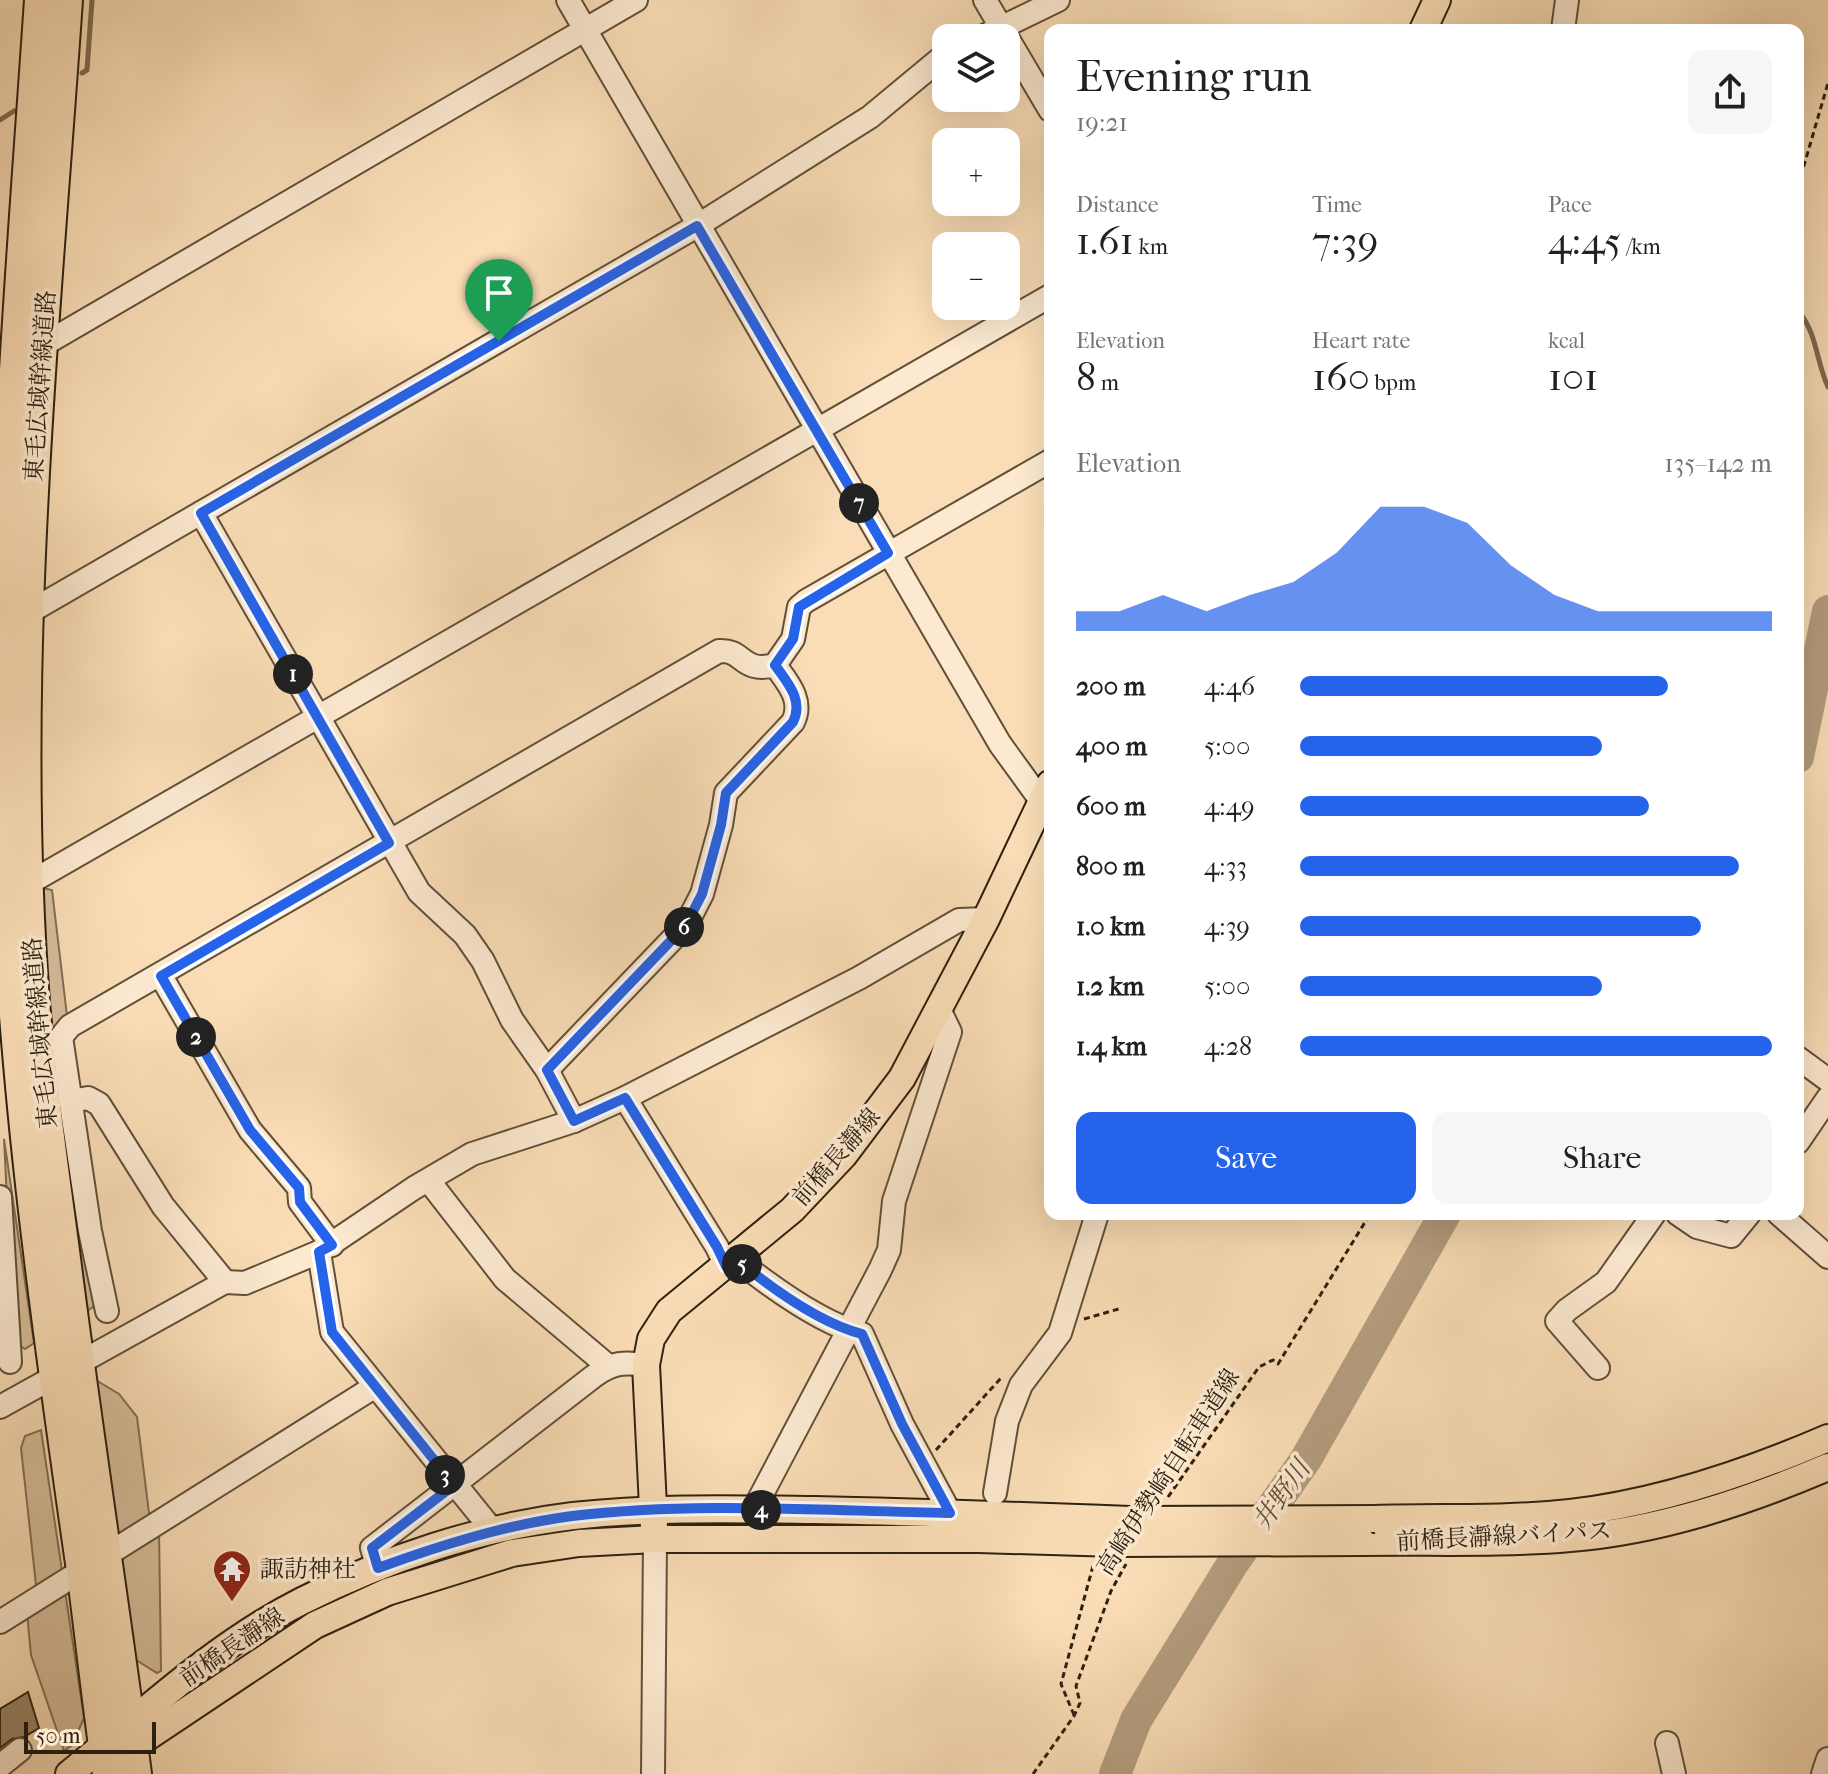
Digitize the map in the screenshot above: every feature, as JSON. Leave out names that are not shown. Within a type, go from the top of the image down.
[{"type":"highway","name":"東毛広域幹線道路","points":[[40,0],[16,361],[10,622],[12,893],[22,1125],[66,1371],[94,1562],[116,1757]]},
{"type":"highway","name":"東毛広域幹線道路","points":[[10,622],[43,345],[67,0]]},
{"type":"main road","points":[[1426,24],[1437,0]]},
{"type":"main road","name":"前橋長瀞線","points":[[69,1774],[116,1757],[315,1625],[387,1592],[512,1553],[579,1543],[655,1539],[646,1365],[651,1339],[669,1311],[792,1210],[844,1155],[902,1078],[1044,805]]},
{"type":"main road","name":"前橋長瀞線バイパス","points":[[950,1513],[1130,1520],[1568,1514],[1622,1506],[1740,1472],[1828,1438]]},
{"type":"main road","name":"前橋長瀞線バイパス","points":[[1114,1552],[1362,1542],[1570,1539],[1696,1515],[1749,1499],[1828,1467]]},
{"type":"main road","points":[[652,1510],[950,1513]]},
{"type":"main road","name":"前橋長瀞線","points":[[116,1757],[157,1697],[300,1602],[378,1568],[493,1531],[571,1516],[652,1510]]},
{"type":"main road","points":[[655,1539],[968,1539],[1114,1552]]},
{"type":"street","points":[[568,0],[1000,744],[1044,795]]},
{"type":"street","points":[[43,345],[636,0]]},
{"type":"street","points":[[985,0],[1000,24]]},
{"type":"street","points":[[1010,24],[1058,0]]},
{"type":"street","points":[[1564,24],[1567,0]]},
{"type":"street","points":[[1020,59],[1044,100]]},
{"type":"street","points":[[10,622],[697,226],[870,117],[932,66]]},
{"type":"street","points":[[12,893],[1044,299]]},
{"type":"street","points":[[107,1311],[90,1231],[61,1037],[70,1026],[719,651],[733,653],[749,666],[775,665],[793,639],[799,607],[1044,464]]},
{"type":"street","points":[[201,513],[419,892],[465,935],[483,961],[512,1020],[547,1070],[574,1121]]},
{"type":"street","points":[[547,1070],[673,940],[694,911],[717,839],[726,793],[793,722],[798,712],[794,695],[775,665]]},
{"type":"street","points":[[0,1407],[225,1282],[245,1283],[325,1249],[414,1188],[472,1154],[574,1121],[625,1098],[859,978],[959,920],[986,919]]},
{"type":"street","points":[[161,976],[250,1130],[299,1188],[300,1202],[325,1249],[332,1332],[493,1531]]},
{"type":"street","points":[[754,1509],[889,1250],[894,1201],[950,1032],[938,1007]]},
{"type":"street","points":[[1804,1062],[1828,1080]]},
{"type":"street","points":[[70,1101],[88,1098],[99,1104],[163,1206],[225,1282]]},
{"type":"street","points":[[625,1098],[717,1247],[731,1262],[847,1330],[862,1334],[902,1424],[950,1513]]},
{"type":"street","points":[[1804,1133],[1828,1098]]},
{"type":"street","points":[[429,1181],[505,1279],[608,1366]]},
{"type":"street","points":[[0,1197],[10,1362]]},
{"type":"street","points":[[995,1493],[1007,1421],[1021,1385],[1060,1333],[1095,1220]]},
{"type":"street","points":[[1598,1368],[1557,1321],[1606,1282],[1650,1220]]},
{"type":"street","points":[[1687,1220],[1697,1227],[1731,1236],[1744,1220]]},
{"type":"street","points":[[1786,1220],[1828,1257]]},
{"type":"street","points":[[378,1568],[372,1548],[608,1366],[621,1362],[646,1365]]},
{"type":"street","points":[[0,1622],[374,1387]]},
{"type":"street","points":[[653,1774],[655,1539]]},
{"type":"street","points":[[1667,1743],[1674,1774]]},
{"type":"street","points":[[0,1766],[20,1750]]},
{"type":"street","points":[[1823,1774],[1828,1759]]},
{"type":"path","points":[[1804,165],[1828,83]]},
{"type":"path","name":"高崎伊勢崎自転車道線","points":[[1165,1501],[1219,1419],[1259,1367],[1273,1360],[1278,1364],[1366,1220]]},
{"type":"path","points":[[1074,1716],[1061,1684],[1114,1552]]},
{"type":"path","name":"高崎伊勢崎自転車道線","points":[[1033,1774],[1080,1703],[1076,1686],[1111,1591],[1114,1552]]},
{"type":"shaded area","points":[[38,887],[52,890],[101,1301],[82,1315],[46,1017]]},
{"type":"shaded area","points":[[4,1139],[34,1343],[25,1349],[14,1342]]},
{"type":"shaded area","points":[[94,1379],[119,1394],[137,1417],[150,1521],[159,1529],[161,1671],[157,1673],[136,1660]]},
{"type":"shaded area","points":[[41,1430],[84,1718],[72,1745],[64,1751],[31,1655],[27,1613],[38,1603],[21,1448],[25,1436]]},
{"type":"building","points":[[28,1692],[39,1728],[24,1737],[12,1739],[0,1748],[0,1709]]},
{"type":"waterway","points":[[82,73],[87,70],[92,0]]},
{"type":"waterway","points":[[0,120],[14,111]]},
{"type":"waterway","points":[[1804,319],[1813,337],[1828,387]]},
{"type":"waterway","name":"井野川","points":[[1804,728],[1828,611]]},
{"type":"waterway","name":"井野川","points":[[1115,1774],[1136,1720],[1233,1563],[1306,1459],[1442,1220]]},
{"type":"place","name":"諏訪神社","points":[[232,1603]]},
{"type":"route","points":[[697,226],[888,553],[799,607],[793,639],[775,665],[794,695],[798,712],[793,722],[726,793],[721,825],[702,894],[694,911],[673,940],[547,1070],[574,1121],[625,1098],[726,1266],[736,1259],[789,1297],[847,1330],[862,1334],[902,1424],[950,1513],[754,1509],[652,1510],[571,1516],[493,1531],[378,1568],[372,1548],[454,1485],[332,1332],[319,1252],[332,1245],[300,1202],[299,1188],[250,1130],[161,976],[389,843],[201,513],[499,341],[697,226]]}]
